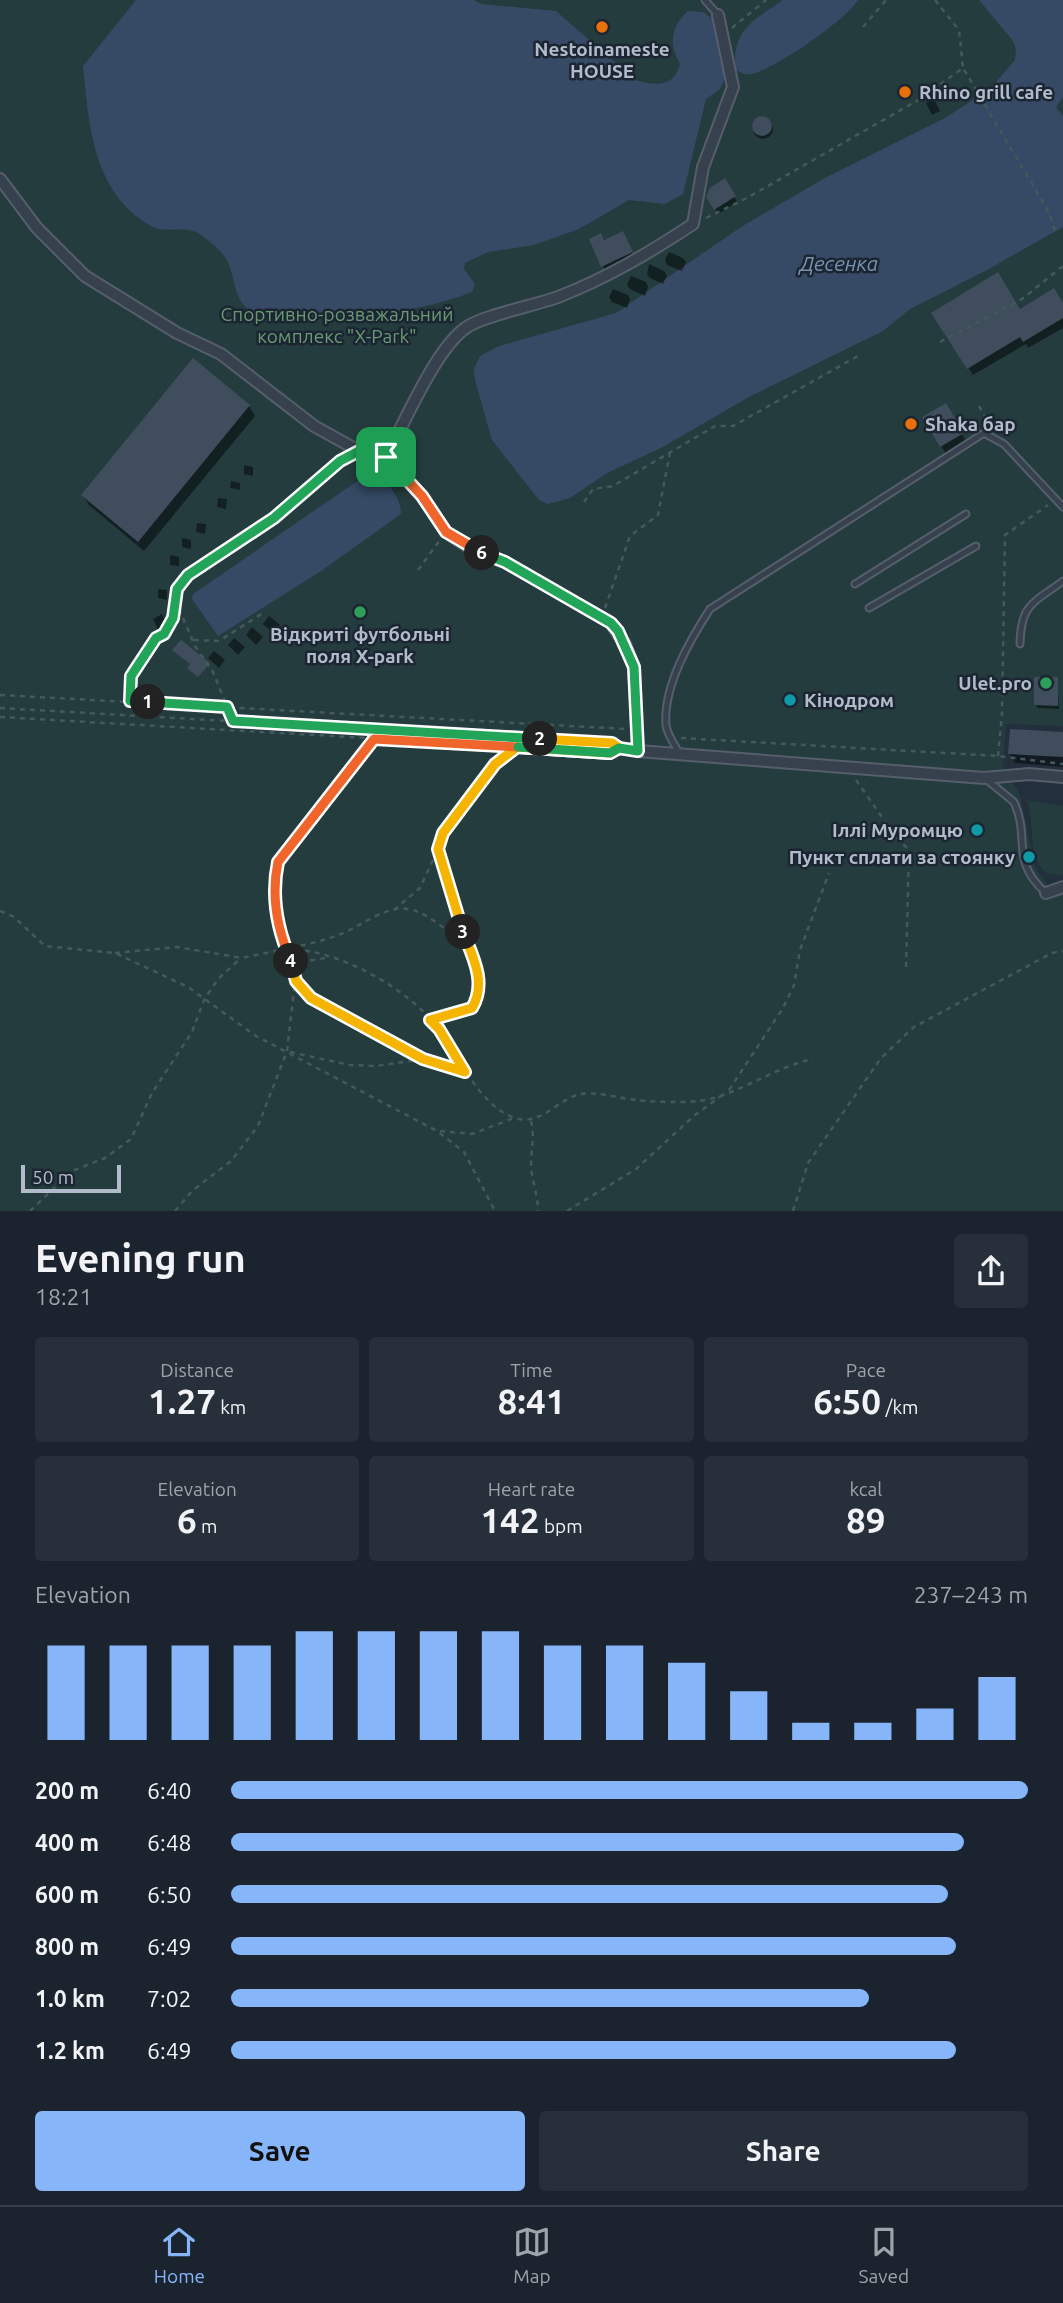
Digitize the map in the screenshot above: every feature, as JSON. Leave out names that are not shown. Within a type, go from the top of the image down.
[{"type":"street","points":[[386,457],[441,355],[467,326],[604,279],[642,259],[693,224],[702,167],[733,87],[719,15]]},
{"type":"street","points":[[0,179],[37,228],[85,276],[177,333],[220,354],[314,426],[359,451],[386,457],[422,496],[446,532],[473,550],[505,562],[602,618],[618,631],[634,667],[638,751],[984,778],[1029,774],[1063,777]]},
{"type":"street","points":[[1046,893],[1063,887]]},
{"type":"lane","points":[[705,0],[719,15]]},
{"type":"lane","points":[[680,754],[666,725],[683,651],[710,609],[984,433],[1004,444],[1063,507]]},
{"type":"lane","points":[[855,584],[965,514]]},
{"type":"lane","points":[[869,608],[976,546]]},
{"type":"lane","points":[[1020,644],[1021,617],[1030,605],[1063,581]]},
{"type":"lane","points":[[619,748],[638,751]]},
{"type":"lane","points":[[984,778],[998,786],[1014,803],[1023,860],[1033,881],[1046,893]]},
{"type":"path","points":[[724,34],[766,0]]},
{"type":"path","points":[[863,27],[886,0]]},
{"type":"path","points":[[935,0],[959,30],[963,68],[1049,214],[1055,231]]},
{"type":"path","points":[[693,224],[745,199],[920,99],[963,68]]},
{"type":"path","points":[[940,342],[1022,299],[1063,266]]},
{"type":"path","points":[[584,502],[593,489],[613,486],[715,426],[733,426],[858,356]]},
{"type":"path","points":[[979,405],[987,421],[984,433]]},
{"type":"path","points":[[130,701],[131,676],[156,638],[164,634],[176,602],[177,589],[188,575],[274,518],[340,461],[359,451]]},
{"type":"path","points":[[602,618],[630,536],[659,515],[670,452]]},
{"type":"path","points":[[998,756],[1002,714],[1005,535],[1056,499]]},
{"type":"path","points":[[418,570],[446,532]]},
{"type":"path","points":[[176,602],[193,640],[213,672],[233,721]]},
{"type":"path","points":[[193,640],[219,641],[263,613]]},
{"type":"path","points":[[0,695],[628,730]]},
{"type":"path","points":[[0,708],[612,743],[619,748],[610,753],[0,717]]},
{"type":"path","points":[[671,737],[998,756],[1063,764]]},
{"type":"path","points":[[374,739],[278,862],[274,883],[275,905],[285,949],[296,972],[296,981],[311,998],[423,1059],[465,1072]]},
{"type":"path","points":[[394,910],[420,888],[443,833],[495,764],[517,747]]},
{"type":"path","points":[[848,769],[896,837],[909,850],[906,968]]},
{"type":"path","points":[[430,1020],[472,1008],[478,999],[480,980],[438,849]]},
{"type":"path","points":[[567,1211],[636,1168],[695,1115],[729,1091],[789,997],[800,950],[829,873]]},
{"type":"path","points":[[0,911],[14,917],[44,946],[115,953],[177,947],[242,958],[339,935],[394,910],[407,908],[421,913],[454,935],[465,938]]},
{"type":"path","points":[[285,949],[301,949],[381,978],[439,1029],[465,1072],[495,1105],[514,1118],[531,1121],[579,1094],[639,1101],[700,1101],[790,1064],[813,1059]]},
{"type":"path","points":[[793,1211],[808,1163],[881,1058],[914,1027],[1052,953],[1063,951]]},
{"type":"path","points":[[115,953],[188,987],[256,1036],[437,1131],[464,1152],[495,1211]]},
{"type":"path","points":[[175,1211],[192,1191],[231,1161],[258,1126],[287,1051],[296,972],[302,962],[313,957],[330,958]]},
{"type":"path","points":[[30,1211],[72,1171],[105,1158],[131,1139],[152,1093],[192,1032],[204,1000],[218,979],[242,958]]},
{"type":"path","points":[[287,1051],[363,1066],[423,1059]]},
{"type":"path","points":[[437,1131],[472,1134],[514,1118]]},
{"type":"path","points":[[531,1121],[534,1133],[531,1167],[538,1194],[538,1211]]},
{"type":"green space","name":"Спортивно-розважальний комплекс \"Х-Park\"","points":[[0,0],[1063,0],[1063,726],[1006,724],[1003,766],[1020,795],[1035,867],[1055,896],[1063,895],[1063,1211],[0,1211]]},
{"type":"green space","points":[[1026,800],[1063,806],[1063,875],[1048,874],[1036,859]]},
{"type":"water","points":[[136,0],[474,0],[481,4],[556,11],[635,80],[657,84],[674,77],[680,63],[673,43],[678,23],[688,11],[703,12],[714,20],[726,76],[720,89],[706,99],[683,194],[665,204],[629,200],[579,229],[534,245],[488,252],[465,263],[464,269],[475,284],[472,292],[446,301],[395,312],[263,319],[243,303],[229,265],[216,247],[194,231],[151,226],[117,196],[106,177],[92,134],[83,66]]},
{"type":"water","points":[[783,0],[858,0],[825,31],[776,64],[751,74],[735,69],[735,55],[741,35],[754,20]]},
{"type":"water","name":"Десенка","points":[[979,0],[1063,0],[1063,97],[1056,107],[1063,116],[1063,227],[910,309],[883,331],[749,397],[661,448],[607,473],[570,498],[548,504],[539,500],[492,440],[475,380],[474,369],[480,356],[499,346],[616,313],[741,227],[825,178],[945,118],[990,89],[1015,60],[1016,49],[1013,41]]},
{"type":"water","points":[[369,473],[381,478],[391,488],[401,514],[321,571],[218,636],[192,599],[193,594]]},
{"type":"building","points":[[762,116],[769,119],[772,126],[769,133],[762,136],[755,133],[752,126],[755,119]]},
{"type":"building","points":[[725,178],[736,196],[714,210],[706,197],[710,188]]},
{"type":"building","points":[[623,231],[633,252],[601,267],[589,239],[601,233],[604,240]]},
{"type":"building","points":[[998,272],[1020,309],[1054,288],[1063,303],[1063,318],[1023,342],[1020,337],[967,369],[931,313]]},
{"type":"building","points":[[193,358],[250,405],[138,542],[81,495]]},
{"type":"building","points":[[946,403],[964,433],[940,447],[922,417]]},
{"type":"building","points":[[181,640],[210,663],[198,677],[187,668],[190,664],[172,650]]},
{"type":"building","points":[[1034,677],[1058,677],[1058,706],[1034,705]]},
{"type":"building","points":[[1010,729],[1063,732],[1063,757],[1008,754]]},
{"type":"place","name":"Nestoinameste HOUSE","points":[[602,27]]},
{"type":"place","name":"Rhino grill cafe","points":[[905,92]]},
{"type":"place","name":"Shaka бар","points":[[911,424]]},
{"type":"place","name":"Відкриті футбольні поля X-park","points":[[360,612]]},
{"type":"place","name":"Ulet.pro","points":[[1046,683]]},
{"type":"place","name":"Кінодром","points":[[790,700]]},
{"type":"place","name":"Іллі Муромцю","points":[[977,830]]},
{"type":"place","name":"Пункт сплати за стоянку","points":[[1029,857]]},
{"type":"route","points":[[386,457],[359,451],[340,461],[274,518],[188,575],[177,589],[173,618],[164,634],[156,638],[131,676],[130,701],[227,707],[233,721],[612,743],[619,748],[610,753],[517,747],[495,764],[443,833],[438,849],[440,862],[480,980],[478,999],[472,1008],[430,1020],[439,1029],[465,1072],[423,1059],[311,998],[296,981],[296,972],[285,949],[275,905],[274,883],[278,862],[374,739],[517,747],[610,753],[619,748],[638,751],[634,667],[625,644],[611,623],[505,562],[473,550],[446,532],[422,496],[386,457]]}]
